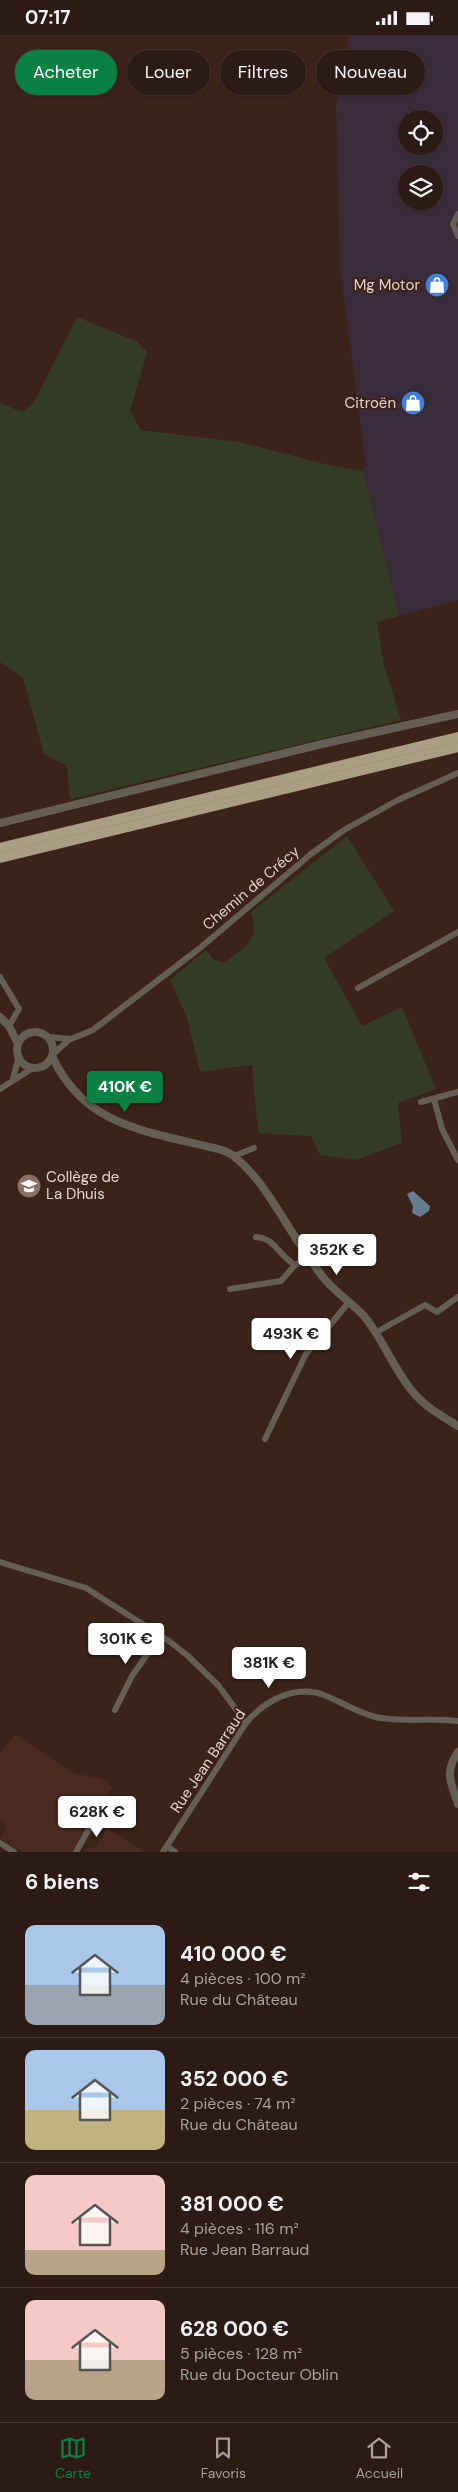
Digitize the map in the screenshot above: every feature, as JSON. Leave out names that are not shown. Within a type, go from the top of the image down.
[{"type":"highway","points":[[0,848],[458,737]]},
{"type":"highway","points":[[0,858],[458,747]]},
{"type":"street","points":[[458,215],[453,224],[458,236]]},
{"type":"street","points":[[0,823],[322,744],[458,714]]},
{"type":"street","name":"Chemin de Crécy","points":[[52,1055],[71,1039],[93,1030],[200,947],[311,854],[344,830],[398,800],[458,773]]},
{"type":"street","points":[[358,988],[458,932]]},
{"type":"street","points":[[0,977],[19,1009],[9,1026]]},
{"type":"street","points":[[0,1017],[9,1026],[18,1044],[19,1056],[13,1079]]},
{"type":"street","points":[[0,1089],[34,1067],[45,1065],[52,1055],[53,1045],[48,1037],[40,1032],[30,1032],[9,1026]]},
{"type":"street","points":[[18,1044],[30,1032]]},
{"type":"street","name":"Chemin de Crécy","points":[[48,1037],[71,1039]]},
{"type":"street","points":[[52,1055],[62,1076],[74,1091],[85,1103],[106,1117],[125,1125],[219,1149],[234,1156],[246,1168],[276,1207],[328,1283],[363,1315],[411,1390],[436,1413],[458,1426]]},
{"type":"street","points":[[19,1056],[24,1064],[34,1067]]},
{"type":"street","points":[[421,1102],[458,1092]]},
{"type":"street","points":[[434,1099],[442,1129],[458,1160]]},
{"type":"street","points":[[234,1156],[254,1148]]},
{"type":"street","points":[[256,1237],[264,1237],[272,1242],[287,1260],[294,1265]]},
{"type":"street","points":[[230,1289],[281,1281],[294,1265],[309,1257]]},
{"type":"street","points":[[376,1333],[425,1305],[437,1312],[458,1297]]},
{"type":"street","points":[[265,1439],[306,1354],[349,1302]]},
{"type":"street","points":[[0,1562],[86,1588],[160,1636],[188,1655],[218,1685],[246,1723]]},
{"type":"street","points":[[115,1710],[132,1676],[160,1636]]},
{"type":"street","name":"Rue Jean Barraud","points":[[165,1849],[246,1723],[262,1706],[274,1699],[303,1691],[321,1694],[369,1715],[382,1718],[458,1721]]},
{"type":"street","points":[[458,1752],[449,1768],[449,1778],[458,1804]]},
{"type":"street","points":[[76,1852],[98,1813]]},
{"type":"street","points":[[0,1843],[14,1852]]},
{"type":"street","points":[[165,1849],[175,1852]]},
{"type":"shaded area","points":[[349,35],[458,35],[458,600],[399,616],[363,471],[363,467],[366,466],[340,268],[336,106],[338,95],[425,95],[425,50],[346,50]]},
{"type":"shaded area","points":[[16,1734],[76,1774],[101,1778],[112,1787],[100,1808],[94,1805],[80,1829],[84,1832],[72,1852],[22,1852],[0,1839],[6,1826],[0,1820],[0,1753]]},
{"type":"shaded area","points":[[107,1829],[146,1852],[85,1852],[88,1847],[95,1848]]},
{"type":"green space","points":[[77,317],[136,341],[147,352],[130,411],[141,430],[239,442],[329,465],[363,471],[399,616],[377,622],[384,665],[401,720],[70,799],[67,766],[44,754],[23,678],[0,662],[0,403],[22,412],[34,402]]},
{"type":"green space","points":[[347,836],[394,911],[324,958],[362,1026],[402,1007],[436,1089],[398,1103],[402,1143],[356,1160],[320,1155],[311,1136],[258,1133],[252,1065],[200,1072],[187,1018],[170,980],[206,950],[213,959],[223,963],[238,953],[249,943],[252,937],[254,930],[251,912]]},
{"type":"water","points":[[413,1191],[430,1206],[429,1211],[420,1217],[412,1213],[413,1206],[407,1194]]},
{"type":"place","name":"Mg Motor","points":[[437,285]]},
{"type":"place","name":"Citroën","points":[[413,403]]},
{"type":"place","name":"Collège de La Dhuis","points":[[29,1186]]}]
